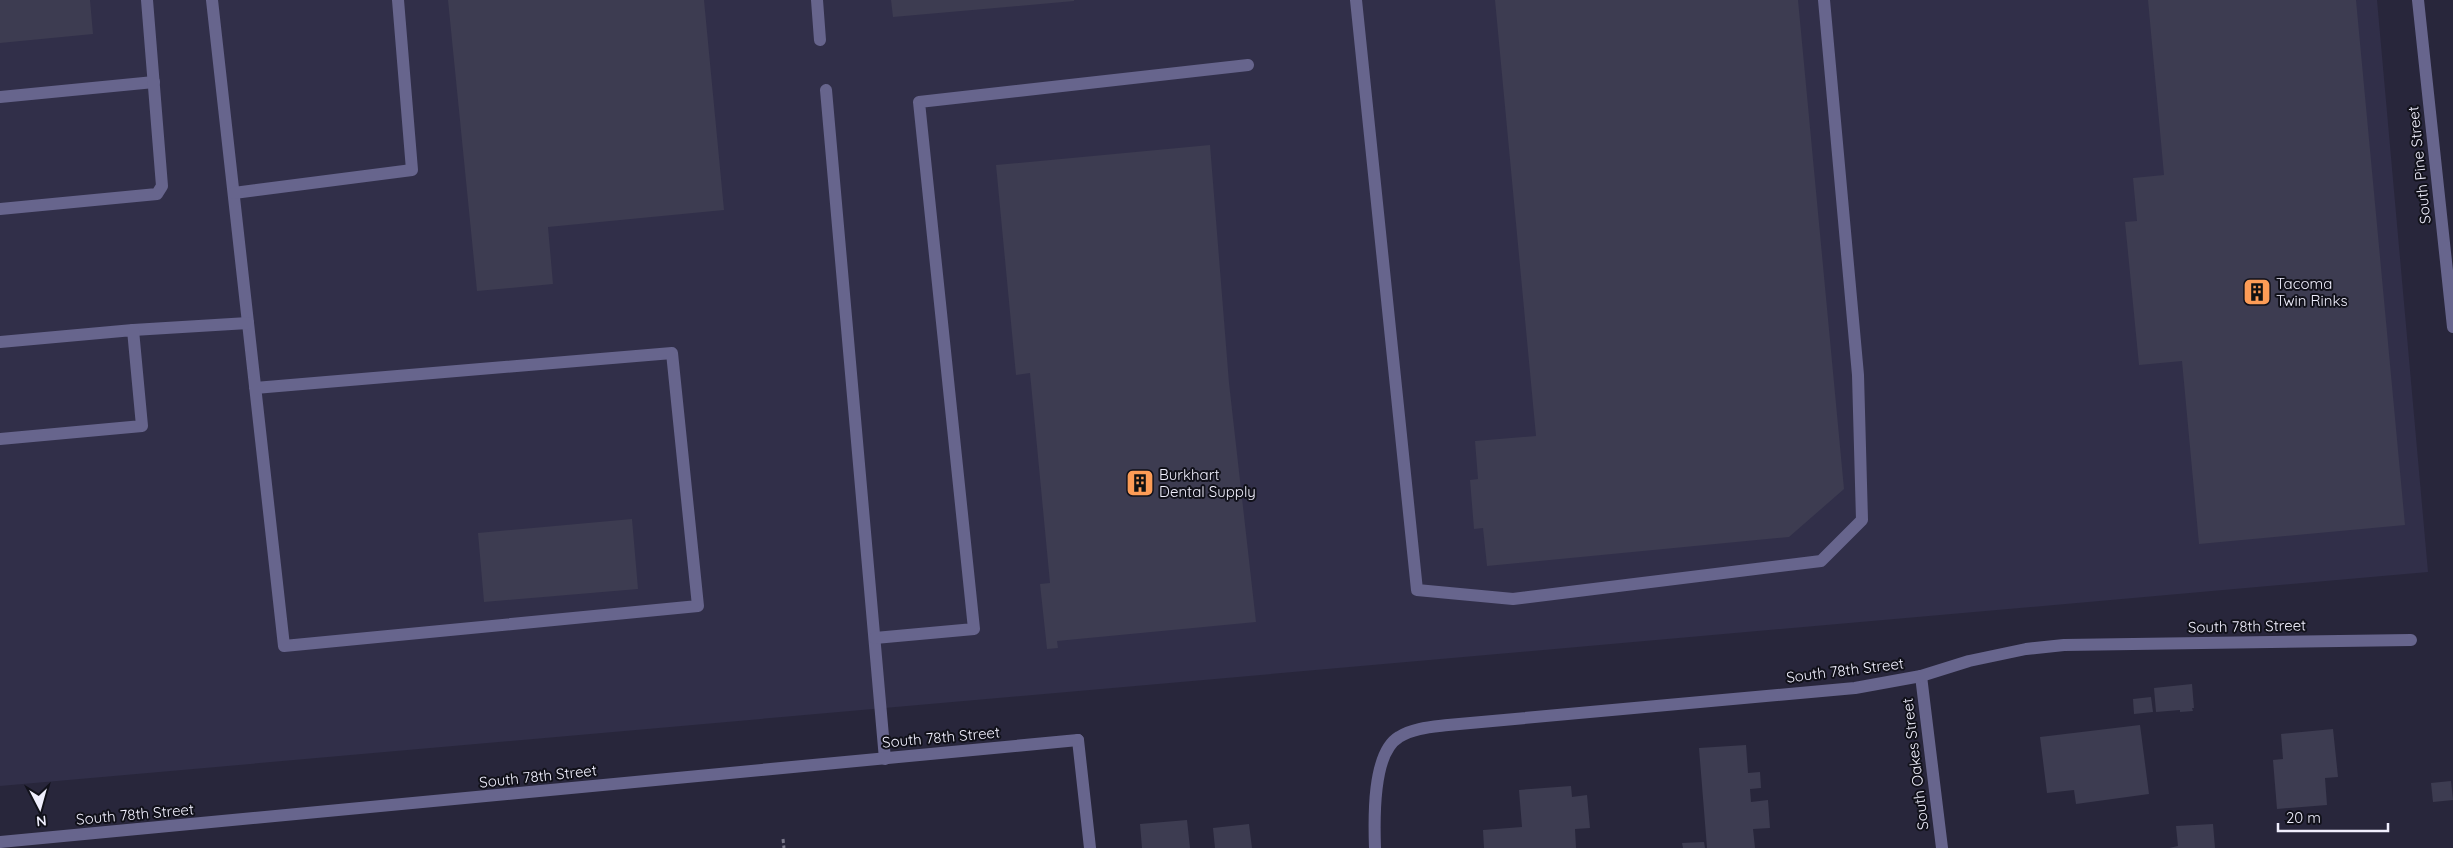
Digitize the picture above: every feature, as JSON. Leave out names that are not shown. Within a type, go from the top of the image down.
[{"type":"street","points":[[0,209],[157,194],[162,186],[147,0]]},
{"type":"street","points":[[212,0],[234,193],[255,388],[284,646],[698,606],[672,353],[255,388]]},
{"type":"street","points":[[234,193],[412,170],[398,0]]},
{"type":"street","points":[[817,0],[820,40]]},
{"type":"street","points":[[1356,0],[1417,590],[1513,599],[1821,561],[1862,520],[1858,375],[1824,0]]},
{"type":"street","name":"South Pine Street","points":[[2418,0],[2450,278],[2453,327]]},
{"type":"street","points":[[875,638],[974,629],[919,102],[1248,65]]},
{"type":"street","points":[[0,97],[154,82]]},
{"type":"street","points":[[826,90],[885,758]]},
{"type":"street","points":[[0,342],[133,330],[248,323]]},
{"type":"street","points":[[0,439],[142,426],[133,330]]},
{"type":"street","name":"South 78th Street","points":[[1375,848],[1376,802],[1381,766],[1392,742],[1409,733],[1458,724],[1855,688],[1921,676],[1979,659],[2026,649],[2064,645],[2411,640]]},
{"type":"street","name":"South Oakes Street","points":[[1921,676],[1942,848]]},
{"type":"street","name":"South 78th Street","points":[[0,842],[1078,740],[1090,848]]},
{"type":"path","points":[[783,839],[784,848]]},
{"type":"shaded area","points":[[0,0],[2377,0],[2428,572],[0,786]]},
{"type":"building","points":[[0,0],[90,0],[93,34],[0,43]]},
{"type":"building","points":[[448,0],[704,0],[724,210],[548,227],[553,284],[477,291]]},
{"type":"building","points":[[891,0],[1074,0],[1074,1],[893,17]]},
{"type":"building","points":[[1495,0],[1798,0],[1844,489],[1789,537],[1487,566],[1483,528],[1474,529],[1470,480],[1478,479],[1475,441],[1536,436]]},
{"type":"building","name":"Tacoma Twin Rinks","points":[[2148,0],[2356,0],[2405,525],[2199,544],[2182,361],[2139,365],[2125,222],[2137,221],[2133,178],[2164,175]]},
{"type":"building","name":"Burkhart Dental Supply","points":[[1210,145],[1229,383],[1256,622],[1057,641],[1058,648],[1047,649],[1040,584],[1050,583],[1030,373],[1016,375],[996,165]]},
{"type":"building","points":[[632,519],[638,589],[484,602],[478,533]]},
{"type":"building","points":[[2192,684],[2193,711],[2156,712],[2154,688]]},
{"type":"building","points":[[2151,697],[2153,712],[2134,714],[2133,699]]},
{"type":"building","points":[[2140,725],[2149,794],[2076,804],[2074,790],[2047,793],[2040,737]]},
{"type":"building","points":[[2333,729],[2338,777],[2325,778],[2327,805],[2277,809],[2273,760],[2283,759],[2281,734]]},
{"type":"building","points":[[1746,745],[1748,773],[1760,772],[1761,788],[1750,789],[1751,802],[1768,800],[1770,828],[1753,829],[1755,848],[1707,848],[1699,748]]},
{"type":"building","points":[[2451,781],[2453,800],[2433,802],[2431,783]]},
{"type":"building","points":[[1571,786],[1572,797],[1587,795],[1590,828],[1575,829],[1576,848],[1484,848],[1483,830],[1522,827],[1519,790]]},
{"type":"building","points":[[1187,820],[1190,848],[1142,848],[1140,824]]},
{"type":"building","points":[[1249,824],[1252,848],[1215,848],[1213,828]]},
{"type":"building","points":[[2213,824],[2215,848],[2169,848],[2178,846],[2176,826]]},
{"type":"building","points":[[1704,842],[1705,848],[1683,848],[1682,843]]},
{"type":"place","name":"Tacoma Twin Rinks","points":[[2257,292]]},
{"type":"place","name":"Burkhart Dental Supply","points":[[1140,483]]}]
